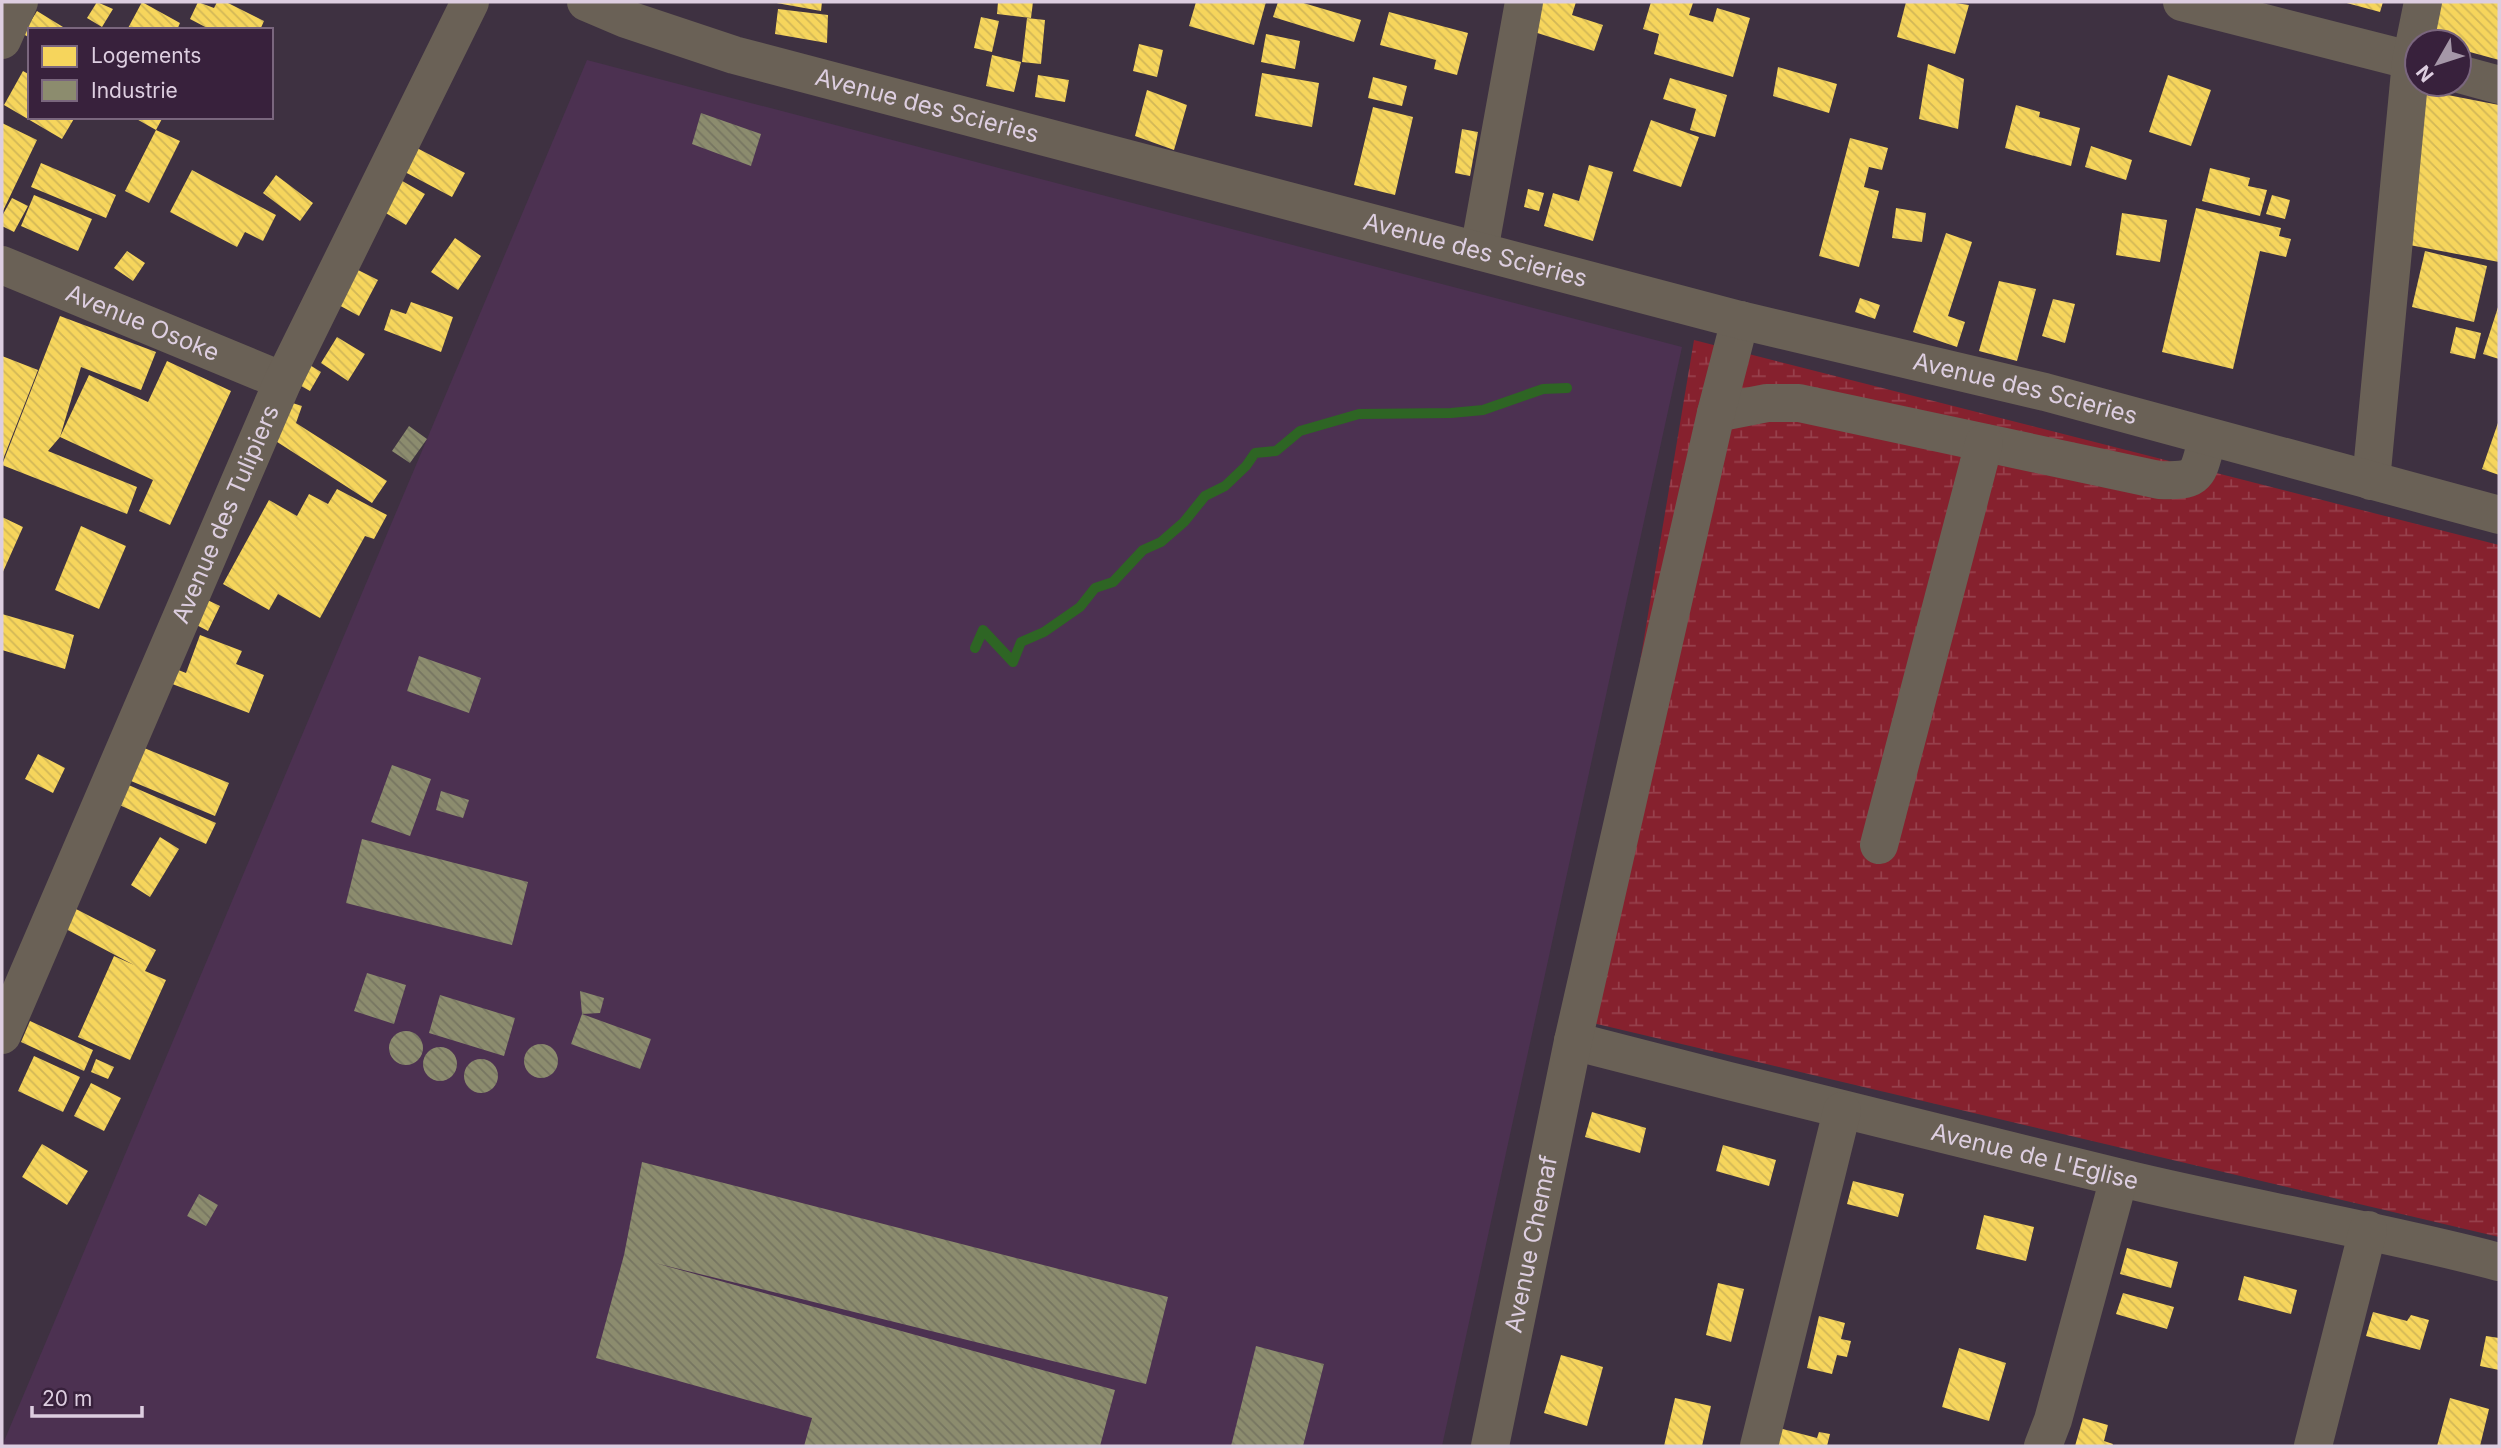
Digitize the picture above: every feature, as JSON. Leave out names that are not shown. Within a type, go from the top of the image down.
[{"type":"street","points":[[2,40],[19,2]]},
{"type":"street","name":"Avenue des Tulipiers","points":[[2,1035],[283,381],[470,2]]},
{"type":"street","name":"Avenue des Scieries","points":[[586,2],[626,19],[734,55],[1740,320],[2045,392],[2499,515]]},
{"type":"street","points":[[1479,251],[1524,2]]},
{"type":"street","points":[[2182,2],[2403,59]]},
{"type":"street","points":[[2419,28],[2423,2]]},
{"type":"street","points":[[2473,78],[2499,85]]},
{"type":"street","points":[[2371,481],[2410,98]]},
{"type":"street","name":"Avenue Osoke","points":[[2,265],[283,381]]},
{"type":"street","name":"Avenue Chemaf","points":[[1490,1446],[1573,1041],[1716,413],[1740,320]]},
{"type":"street","points":[[1716,413],[1768,403],[1799,403],[2159,480],[2178,481],[2188,480],[2195,475],[2208,437]]},
{"type":"street","points":[[1879,845],[1984,443]]},
{"type":"street","name":"Avenue de L'Eglise","points":[[1573,1041],[1842,1111],[2119,1178],[2368,1230],[2499,1262]]},
{"type":"street","points":[[1759,1446],[1842,1111]]},
{"type":"street","points":[[2043,1446],[2119,1178]]},
{"type":"street","points":[[2313,1446],[2368,1230]]},
{"type":"shaded area","points":[[587,60],[1682,347],[1442,1446],[2,1446]]},
{"type":"green space","points":[[1694,340],[2499,545],[2499,1237],[1580,1020]]},
{"type":"building: Logements","points":[[97,2],[113,9],[102,27],[87,18]]},
{"type":"building: Logements","points":[[142,2],[180,23],[178,28],[128,28]]},
{"type":"building: Logements","points":[[198,2],[214,8],[217,2],[226,2],[264,21],[261,28],[207,28],[190,19]]},
{"type":"building: Logements","points":[[771,2],[822,2],[821,11]]},
{"type":"building: Logements","points":[[998,2],[1033,2],[1031,18],[997,14]]},
{"type":"building: Logements","points":[[1196,2],[1266,2],[1254,45],[1189,26]]},
{"type":"building: Logements","points":[[1278,2],[1300,2],[1361,20],[1354,42],[1273,17]]},
{"type":"building: Logements","points":[[1530,2],[1576,2],[1572,15],[1603,25],[1594,51],[1522,28]]},
{"type":"building: Logements","points":[[1651,2],[1693,3],[1689,15],[1713,22],[1717,8],[1750,18],[1733,77],[1654,54],[1659,34],[1643,29]]},
{"type":"building: Logements","points":[[1906,2],[1969,5],[1955,54],[1897,37]]},
{"type":"building: Logements","points":[[2343,2],[2383,2],[2380,12]]},
{"type":"building: Logements","points":[[2432,2],[2499,2],[2499,60],[2473,53],[2473,28],[2431,28]]},
{"type":"building: Logements","points":[[778,9],[828,15],[827,43],[775,34]]},
{"type":"building: Logements","points":[[37,11],[63,27],[28,28],[28,37],[23,34]]},
{"type":"building: Logements","points":[[1389,12],[1468,33],[1457,75],[1434,69],[1436,60],[1380,45]]},
{"type":"building: Logements","points":[[981,17],[999,21],[992,52],[974,48]]},
{"type":"building: Logements","points":[[1027,18],[1045,20],[1041,64],[1022,62]]},
{"type":"building: Logements","points":[[1266,34],[1300,41],[1295,69],[1261,62]]},
{"type":"building: Logements","points":[[1139,44],[1163,50],[1157,77],[1133,71]]},
{"type":"building: Logements","points":[[992,55],[1021,62],[1014,92],[986,86]]},
{"type":"building: Logements","points":[[1928,64],[1964,79],[1958,129],[1919,119]]},
{"type":"building: Logements","points":[[1778,67],[1837,84],[1829,113],[1773,96]]},
{"type":"building: Logements","points":[[23,71],[28,74],[28,119],[74,119],[62,139],[4,105]]},
{"type":"building: Logements","points":[[1262,73],[1319,83],[1312,127],[1255,116]]},
{"type":"building: Logements","points":[[1038,75],[1069,80],[1065,102],[1035,97]]},
{"type":"building: Logements","points":[[2168,75],[2211,90],[2191,146],[2149,132]]},
{"type":"building: Logements","points":[[1373,77],[1407,86],[1402,106],[1368,98]]},
{"type":"building: Logements","points":[[1670,78],[1727,95],[1715,137],[1690,130],[1696,109],[1663,99]]},
{"type":"building: Logements","points":[[1147,90],[1187,105],[1174,150],[1135,136]]},
{"type":"building: Logements","points":[[2426,98],[2463,98],[2499,105],[2499,262],[2399,243]]},
{"type":"building: Logements","points":[[2016,105],[2040,112],[2039,117],[2080,128],[2071,166],[2005,148]]},
{"type":"building: Logements","points":[[1373,107],[1413,117],[1395,195],[1354,185]]},
{"type":"building: Logements","points":[[137,119],[162,119],[156,130]]},
{"type":"building: Logements","points":[[1651,120],[1699,137],[1681,187],[1633,171]]},
{"type":"building: Logements","points":[[2,123],[37,140],[2,213]]},
{"type":"building: Logements","points":[[1462,129],[1478,132],[1470,176],[1455,173]]},
{"type":"building: Logements","points":[[156,130],[180,141],[149,203],[125,191]]},
{"type":"building: Logements","points":[[1850,138],[1888,148],[1882,170],[1869,167],[1864,187],[1879,191],[1859,267],[1819,256]]},
{"type":"building: Logements","points":[[2091,146],[2132,160],[2126,180],[2085,167]]},
{"type":"building: Logements","points":[[415,147],[465,173],[452,197],[403,171]]},
{"type":"building: Logements","points":[[41,163],[116,195],[106,218],[31,187]]},
{"type":"building: Logements","points":[[1589,165],[1613,172],[1593,241],[1544,226],[1553,193],[1579,201]]},
{"type":"building: Logements","points":[[2210,168],[2250,178],[2248,186],[2267,190],[2260,216],[2202,201]]},
{"type":"building: Logements","points":[[192,170],[276,215],[263,241],[245,232],[237,247],[170,212]]},
{"type":"building: Logements","points":[[276,175],[313,203],[300,221],[263,193]]},
{"type":"building: Logements","points":[[397,178],[425,194],[406,225],[379,209]]},
{"type":"building: Logements","points":[[1528,189],[1544,193],[1539,211],[1524,207]]},
{"type":"building: Logements","points":[[34,195],[92,219],[78,251],[21,226]]},
{"type":"building: Logements","points":[[2272,195],[2290,200],[2285,219],[2266,214]]},
{"type":"building: Logements","points":[[12,198],[28,206],[14,232],[2,226],[2,216]]},
{"type":"building: Logements","points":[[1896,208],[1926,213],[1922,242],[1892,238]]},
{"type":"building: Logements","points":[[2196,208],[2281,228],[2279,236],[2291,239],[2286,257],[2260,251],[2233,369],[2162,352]]},
{"type":"building: Logements","points":[[2122,213],[2167,220],[2160,262],[2116,255]]},
{"type":"building: Logements","points":[[1946,233],[1972,242],[1948,316],[1965,322],[1957,347],[1913,332]]},
{"type":"building: Logements","points":[[455,238],[481,256],[458,290],[431,272]]},
{"type":"building: Logements","points":[[127,251],[145,263],[133,281],[114,268]]},
{"type":"building: Logements","points":[[2425,251],[2487,266],[2474,322],[2412,307]]},
{"type":"building: Logements","points":[[354,268],[378,280],[359,316],[335,303]]},
{"type":"building: Logements","points":[[1999,281],[2036,289],[2017,361],[1979,351]]},
{"type":"building: Logements","points":[[1860,298],[1880,305],[1875,319],[1855,312]]},
{"type":"building: Logements","points":[[2053,299],[2075,304],[2065,343],[2042,336]]},
{"type":"building: Logements","points":[[411,302],[453,317],[441,352],[384,330],[391,309],[406,314]]},
{"type":"building: Logements","points":[[2499,304],[2499,359],[2483,354]]},
{"type":"building: Logements","points":[[60,316],[156,352],[141,390],[81,367],[60,437],[48,451],[137,487],[127,514],[2,465]]},
{"type":"building: Logements","points":[[2456,327],[2481,333],[2475,359],[2450,353]]},
{"type":"building: Logements","points":[[337,337],[365,354],[348,381],[321,363]]},
{"type":"building: Logements","points":[[2,356],[38,370],[2,462]]},
{"type":"building: Logements","points":[[167,361],[231,391],[170,525],[139,511],[153,480],[60,437],[89,375],[148,402]]},
{"type":"building: Logements","points":[[305,362],[321,372],[310,391],[294,382]]},
{"type":"building: Logements","points":[[283,400],[302,406],[296,423],[387,481],[372,503],[271,438]]},
{"type":"building: Logements","points":[[2499,420],[2499,475],[2482,469]]},
{"type":"building: Logements","points":[[337,489],[387,515],[374,539],[365,536],[320,618],[278,594],[269,610],[223,584],[269,500],[297,516],[309,494],[328,504]]},
{"type":"building: Logements","points":[[2,517],[23,527],[2,574]]},
{"type":"building: Logements","points":[[81,526],[126,546],[99,609],[55,590]]},
{"type":"building: Logements","points":[[199,596],[220,606],[208,631],[187,620]]},
{"type":"building: Logements","points":[[2,614],[74,635],[65,669],[2,650]]},
{"type":"building: Logements","points":[[200,635],[242,651],[236,664],[264,675],[249,713],[167,682],[173,668],[186,673]]},
{"type":"building: Logements","points":[[132,743],[229,783],[215,816],[119,776]]},
{"type":"building: Logements","points":[[38,754],[65,768],[53,793],[25,779]]},
{"type":"building: Logements","points":[[124,783],[216,823],[206,844],[115,803]]},
{"type":"building: Logements","points":[[160,837],[179,849],[150,897],[131,885]]},
{"type":"building: Logements","points":[[74,908],[156,950],[145,971],[166,980],[130,1060],[78,1037],[114,956],[134,965],[64,928]]},
{"type":"building: Logements","points":[[30,1021],[93,1050],[84,1071],[21,1042]]},
{"type":"building: Logements","points":[[34,1056],[80,1077],[63,1112],[18,1091]]},
{"type":"building: Logements","points":[[96,1059],[114,1067],[108,1079],[91,1072]]},
{"type":"building: Logements","points":[[91,1083],[121,1098],[104,1131],[74,1116]]},
{"type":"building: Logements","points":[[1592,1112],[1646,1128],[1640,1153],[1585,1137]]},
{"type":"building: Logements","points":[[42,1144],[88,1171],[67,1205],[22,1177]]},
{"type":"building: Logements","points":[[1723,1145],[1776,1160],[1769,1186],[1716,1171]]},
{"type":"building: Logements","points":[[1853,1181],[1904,1194],[1898,1217],[1847,1204]]},
{"type":"building: Logements","points":[[1984,1215],[2034,1227],[2026,1261],[1976,1249]]},
{"type":"building: Logements","points":[[2127,1248],[2178,1262],[2171,1288],[2120,1274]]},
{"type":"building: Logements","points":[[2244,1276],[2297,1290],[2291,1314],[2238,1300]]},
{"type":"building: Logements","points":[[1718,1283],[1744,1289],[1731,1342],[1706,1335]]},
{"type":"building: Logements","points":[[2123,1293],[2174,1307],[2167,1329],[2116,1314]]},
{"type":"building: Logements","points":[[2373,1312],[2407,1321],[2411,1315],[2429,1320],[2420,1350],[2366,1336]]},
{"type":"building: Logements","points":[[1819,1316],[1845,1323],[1841,1339],[1851,1341],[1847,1357],[1837,1355],[1832,1374],[1807,1368]]},
{"type":"building: Logements","points":[[2486,1336],[2499,1338],[2499,1370],[2480,1366]]},
{"type":"building: Logements","points":[[1959,1348],[2006,1363],[1989,1421],[1942,1407]]},
{"type":"building: Logements","points":[[1561,1355],[1603,1367],[1587,1426],[1544,1413]]},
{"type":"building: Logements","points":[[1675,1398],[1711,1406],[1702,1446],[1664,1446]]},
{"type":"building: Logements","points":[[2450,1398],[2489,1409],[2480,1446],[2437,1446]]},
{"type":"building: Logements","points":[[2083,1418],[2108,1425],[2104,1441],[2113,1444],[2112,1446],[2075,1446]]},
{"type":"building: Logements","points":[[1775,1427],[1817,1438],[1819,1432],[1830,1434],[1827,1446],[1769,1446]]},
{"type":"building: Industrie","points":[[701,113],[761,134],[751,166],[692,144]]},
{"type":"building: Industrie","points":[[409,426],[427,439],[410,463],[392,451]]},
{"type":"building: Industrie","points":[[419,656],[481,678],[469,713],[407,691]]},
{"type":"building: Industrie","points":[[392,765],[431,779],[410,836],[371,822]]},
{"type":"building: Industrie","points":[[441,791],[469,800],[463,818],[436,810]]},
{"type":"building: Industrie","points":[[362,839],[528,882],[512,945],[346,903]]},
{"type":"building: Industrie","points":[[367,973],[406,985],[394,1024],[354,1011]]},
{"type":"building: Industrie","points":[[580,991],[604,998],[600,1013],[582,1014]]},
{"type":"building: Industrie","points":[[440,995],[515,1018],[504,1056],[429,1033]]},
{"type":"building: Industrie","points":[[582,1014],[651,1039],[640,1069],[571,1044]]},
{"type":"building: Industrie","points":[[406,1031],[418,1036],[423,1048],[418,1060],[406,1065],[394,1060],[389,1048],[394,1036]]},
{"type":"building: Industrie","points":[[541,1044],[553,1049],[558,1061],[553,1073],[541,1078],[529,1073],[524,1061],[529,1049]]},
{"type":"building: Industrie","points":[[440,1047],[452,1052],[457,1064],[452,1076],[440,1081],[428,1076],[423,1064],[428,1052]]},
{"type":"building: Industrie","points":[[481,1059],[493,1064],[498,1076],[493,1088],[481,1093],[469,1088],[464,1076],[469,1064]]},
{"type":"building: Industrie","points":[[642,1162],[1168,1297],[1146,1384],[655,1263],[1115,1390],[1100,1446],[804,1446],[812,1418],[596,1358],[624,1255]]},
{"type":"building: Industrie","points":[[199,1194],[218,1205],[206,1226],[187,1216]]},
{"type":"building: Industrie","points":[[1256,1346],[1324,1364],[1303,1446],[1231,1446]]},
{"type":"waterway","points":[[975,648],[983,630],[1013,662],[1021,642],[1044,632],[1080,607],[1095,588],[1113,582],[1143,550],[1161,542],[1184,522],[1205,496],[1225,486],[1255,453],[1276,451],[1300,431],[1359,414],[1483,410],[1543,389],[1567,388]]}]
